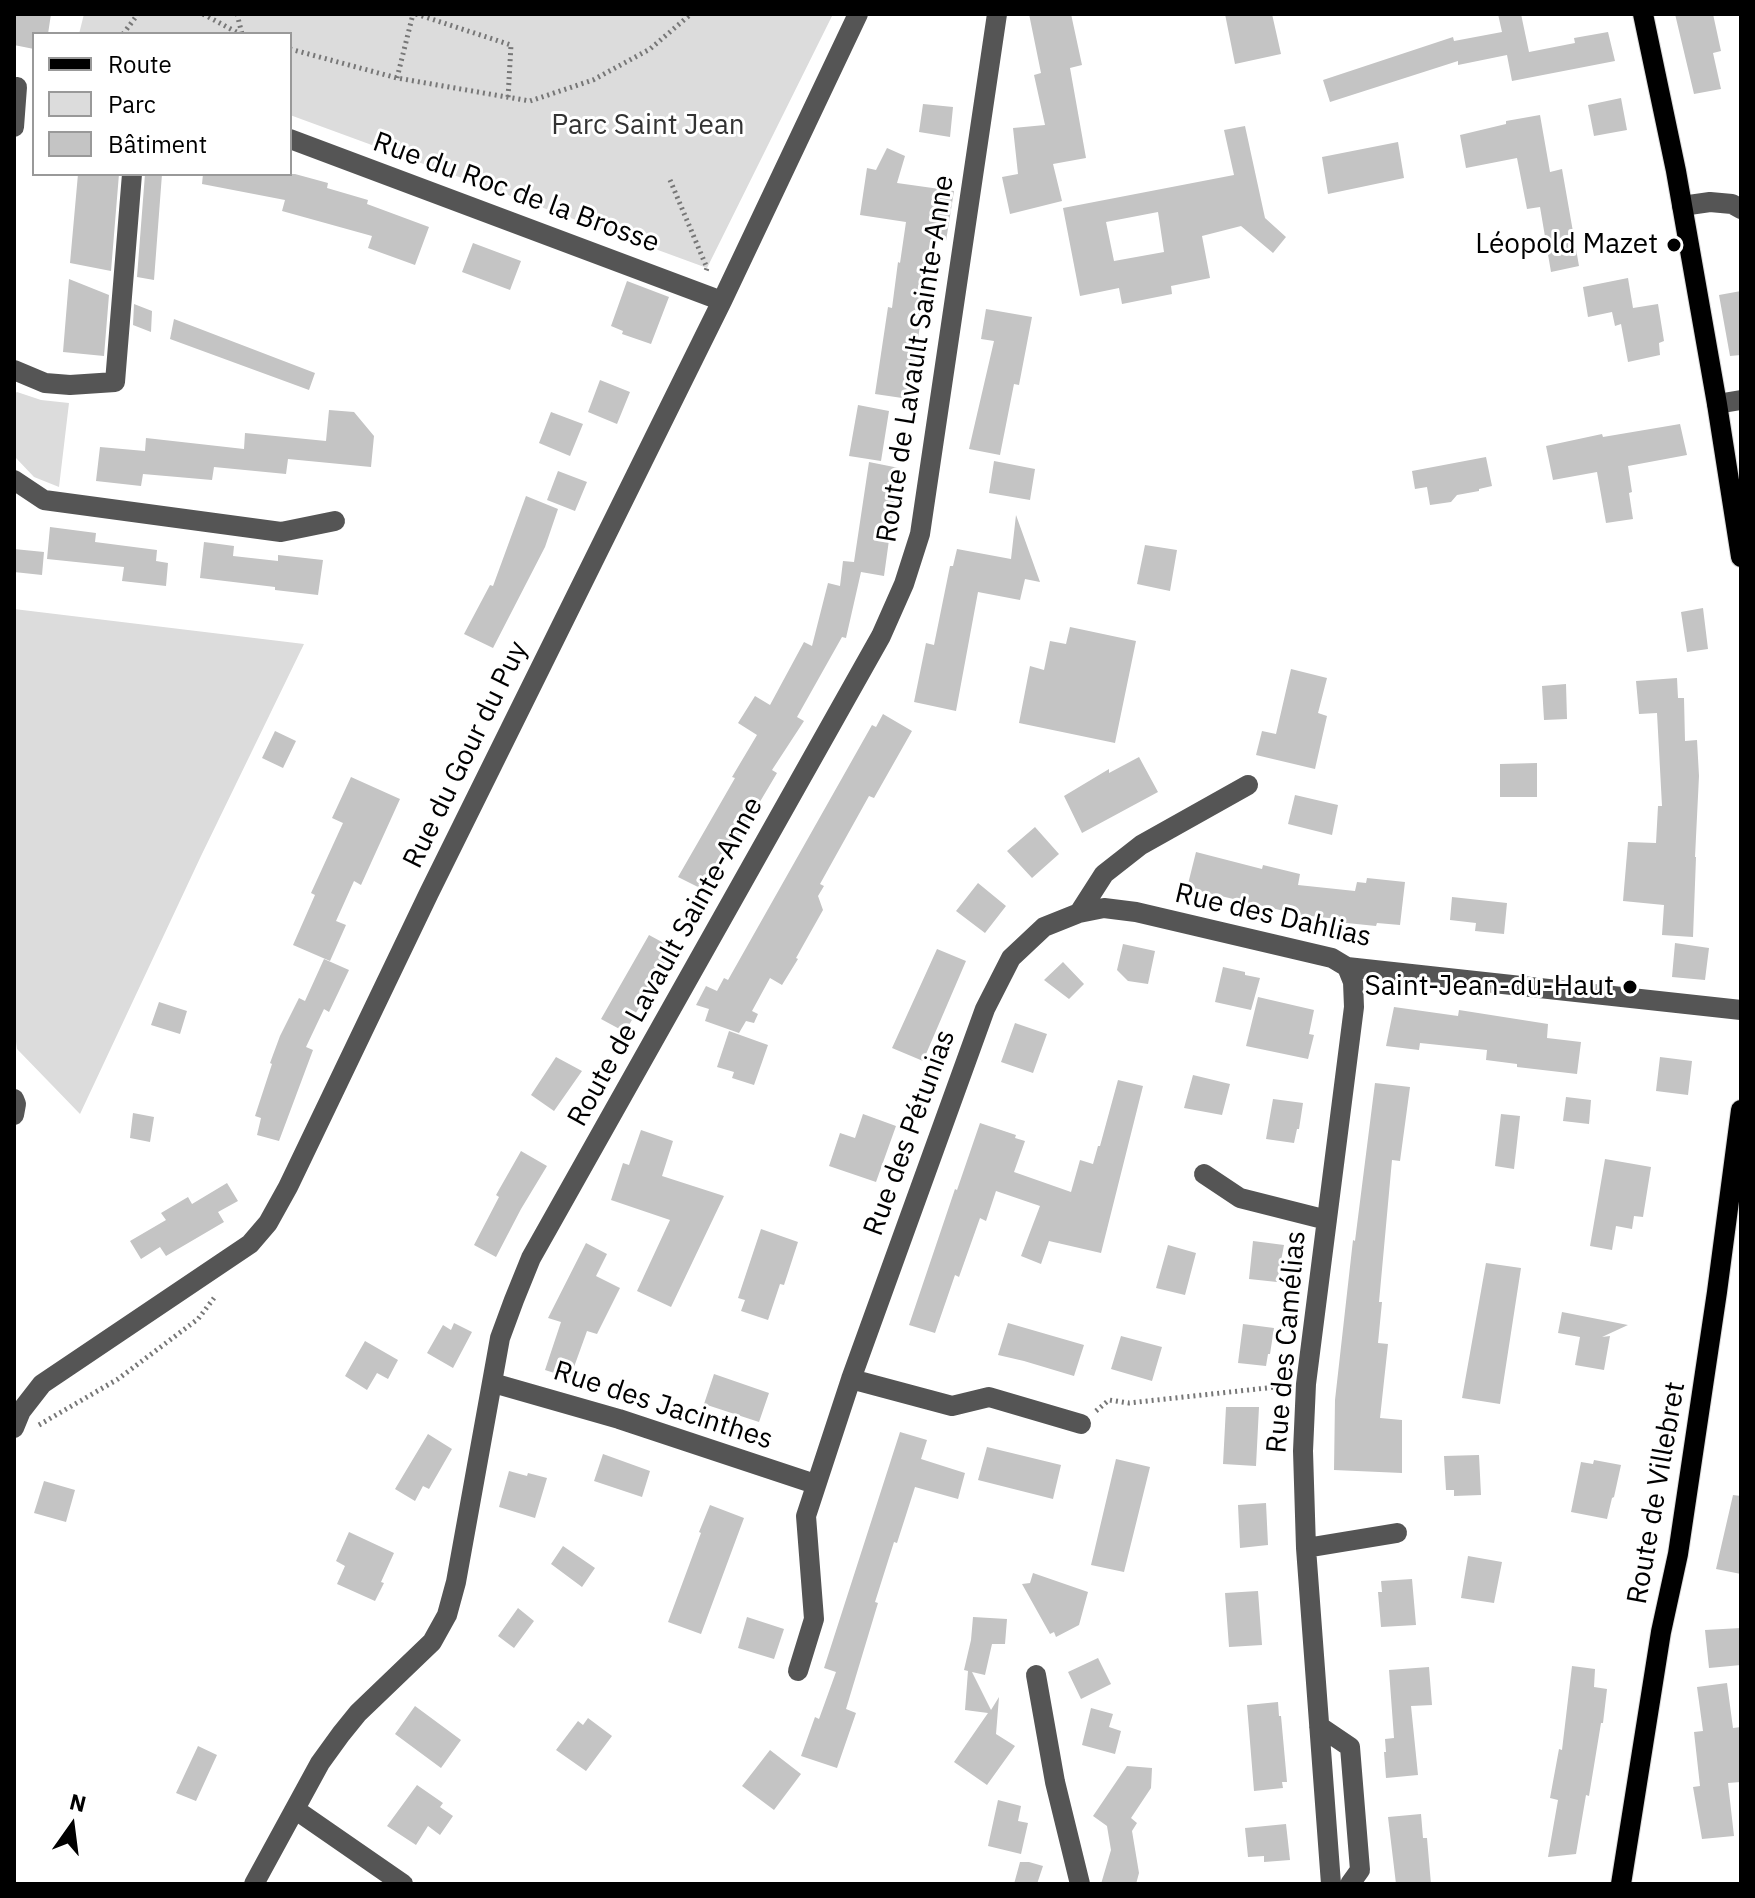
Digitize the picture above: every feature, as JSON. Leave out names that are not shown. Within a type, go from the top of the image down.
[{"type":"main road","points":[[1643,14],[1682,206],[1741,557]]},
{"type":"main road","name":"Route de Villebret","points":[[1621,1884],[1661,1632],[1680,1538],[1741,1110]]},
{"type":"street","name":"Rue du Gour du Puy","points":[[20,1430],[21,1411],[42,1384],[250,1244],[268,1223],[722,301],[858,14]]},
{"type":"street","name":"Route de Lavault Sainte-Anne","points":[[254,1884],[320,1763],[358,1713],[432,1642],[447,1615],[456,1582],[500,1338],[531,1258],[881,636],[904,584],[920,534],[997,14]]},
{"type":"street","points":[[14,127],[22,88]]},
{"type":"street","name":"Rue du Roc de la Brosse","points":[[292,140],[722,301]]},
{"type":"street","points":[[14,370],[45,383],[115,382],[132,176]]},
{"type":"street","points":[[1682,206],[1710,202],[1732,204],[1741,209]]},
{"type":"street","points":[[1717,404],[1741,400]]},
{"type":"street","points":[[14,480],[44,500],[265,530],[281,532],[335,521]]},
{"type":"street","points":[[1079,913],[1104,874],[1141,845],[1248,785]]},
{"type":"street","name":"Rue des Dahlias","points":[[1079,913],[1104,908],[1136,912],[1332,958],[1347,967],[1741,1010]]},
{"type":"street","name":"Rue des Pétunias","points":[[798,1671],[814,1619],[806,1516],[815,1484],[985,1009],[1011,958],[1044,927],[1079,913]]},
{"type":"street","name":"Rue des Camélias","points":[[1331,1884],[1306,1548],[1303,1451],[1306,1384],[1354,1007],[1353,982],[1347,967]]},
{"type":"street","points":[[14,1099],[14,1115]]},
{"type":"street","points":[[1204,1174],[1240,1198],[1327,1220]]},
{"type":"street","points":[[851,1379],[952,1406],[989,1397],[1081,1424]]},
{"type":"street","name":"Rue des Jacinthes","points":[[493,1383],[619,1419],[815,1484]]},
{"type":"street","points":[[1306,1548],[1397,1533]]},
{"type":"street","points":[[1036,1675],[1055,1782],[1080,1884]]},
{"type":"street","points":[[1319,1726],[1350,1747],[1360,1870],[1350,1884]]},
{"type":"street","points":[[296,1810],[403,1884]]},
{"type":"path","points":[[124,32],[138,14]]},
{"type":"path","points":[[203,14],[237,32]]},
{"type":"path","points":[[397,78],[415,14],[511,45],[508,98]]},
{"type":"path","points":[[292,50],[397,78],[530,101],[593,80],[650,49],[691,14]]},
{"type":"path","points":[[670,180],[707,268],[698,291]]},
{"type":"path","points":[[20,1430],[118,1379],[198,1319],[214,1297],[221,1263]]},
{"type":"path","points":[[1081,1424],[1109,1400],[1129,1403],[1306,1384]]},
{"type":"green space","name":"Parc Saint Jean","points":[[84,14],[833,14],[707,268],[292,116],[292,32],[80,32]]},
{"type":"green space","points":[[17,392],[41,400],[69,403],[59,487],[34,477],[14,454],[14,394]]},
{"type":"green space","points":[[14,609],[304,644],[80,1114],[17,1049],[14,1027]]},
{"type":"building","points":[[14,14],[51,14],[48,32],[32,32],[32,49],[14,45]]},
{"type":"building","points":[[1029,14],[1071,14],[1082,65],[1070,68],[1086,158],[1053,164],[1062,201],[1010,214],[1002,177],[1018,174],[1013,128],[1045,125],[1034,75],[1041,73]]},
{"type":"building","points":[[1225,14],[1272,14],[1281,54],[1235,64]]},
{"type":"building","points":[[1498,14],[1521,14],[1529,52],[1575,43],[1574,38],[1608,32],[1615,61],[1512,81],[1507,55],[1458,65],[1458,61],[1330,102],[1323,80],[1453,37],[1454,41],[1502,32]]},
{"type":"building","points":[[1675,14],[1713,14],[1721,51],[1713,53],[1721,89],[1694,94]]},
{"type":"building","points":[[1621,98],[1627,130],[1594,136],[1588,105]]},
{"type":"building","points":[[923,104],[953,107],[950,137],[919,132]]},
{"type":"building","points":[[1540,115],[1550,172],[1562,169],[1579,266],[1551,272],[1540,207],[1527,209],[1517,158],[1466,168],[1460,135],[1506,124],[1506,121]]},
{"type":"building","points":[[1245,126],[1265,218],[1286,237],[1273,253],[1241,226],[1202,236],[1210,278],[1171,286],[1172,294],[1122,304],[1119,288],[1080,296],[1063,208],[1234,175],[1224,130]],"holes":[[[1158,212],[1164,252],[1114,261],[1106,222]]]},
{"type":"building","points":[[1398,142],[1404,178],[1328,194],[1322,157]]},
{"type":"building","points":[[887,148],[905,156],[897,183],[954,191],[946,241],[933,239],[909,399],[875,394],[888,307],[892,308],[906,222],[860,215],[867,168],[876,170]]},
{"type":"building","points":[[295,174],[328,183],[327,188],[368,200],[367,204],[429,227],[415,265],[368,248],[372,236],[282,211],[285,200],[202,184],[203,176]]},
{"type":"building","points":[[78,176],[119,176],[111,271],[70,263]]},
{"type":"building","points":[[145,176],[162,176],[154,280],[137,277]]},
{"type":"building","points":[[473,243],[521,261],[510,290],[462,272]]},
{"type":"building","points":[[1628,278],[1633,308],[1658,304],[1664,341],[1659,343],[1660,355],[1628,362],[1621,324],[1615,326],[1612,312],[1588,317],[1583,287]]},
{"type":"building","points":[[69,279],[109,295],[104,356],[63,352]]},
{"type":"building","points":[[627,281],[669,297],[651,344],[622,334],[623,331],[611,326]]},
{"type":"building","points":[[1741,291],[1741,355],[1730,356],[1719,295]]},
{"type":"building","points":[[134,304],[152,311],[151,332],[133,325]]},
{"type":"building","points":[[986,309],[1032,317],[1019,385],[1014,384],[1000,455],[969,449],[994,341],[981,339]]},
{"type":"building","points":[[174,319],[315,373],[309,390],[170,339]]},
{"type":"building","points":[[600,380],[630,392],[617,424],[588,412]]},
{"type":"building","points":[[858,405],[889,411],[881,461],[849,456]]},
{"type":"building","points":[[329,410],[354,412],[374,436],[371,467],[288,459],[286,474],[214,467],[212,480],[143,474],[141,486],[96,481],[100,447],[145,451],[146,438],[244,449],[245,433],[326,441]]},
{"type":"building","points":[[551,412],[583,424],[570,456],[539,443]]},
{"type":"building","points":[[1680,424],[1687,455],[1628,466],[1633,519],[1606,523],[1597,472],[1553,480],[1546,446],[1602,434],[1603,437]]},
{"type":"building","points":[[1486,457],[1492,486],[1457,495],[1451,502],[1430,505],[1427,487],[1415,489],[1412,471]]},
{"type":"building","points":[[994,461],[1035,469],[1030,500],[989,493]]},
{"type":"building","points":[[869,462],[899,468],[884,576],[861,572],[846,638],[842,637],[797,717],[804,721],[772,770],[777,773],[726,859],[723,858],[706,891],[678,877],[757,735],[738,723],[755,696],[770,705],[804,642],[812,646],[828,583],[840,586],[843,561],[854,562]]},
{"type":"building","points":[[558,471],[587,482],[575,511],[547,500]]},
{"type":"building","points":[[526,496],[558,509],[545,547],[493,648],[464,634],[490,585],[493,586]]},
{"type":"building","points":[[1016,515],[1040,582],[1025,579],[1020,600],[978,592],[956,711],[914,702],[926,643],[934,645],[950,566],[953,566],[957,549],[1011,559]]},
{"type":"building","points":[[50,527],[96,533],[95,542],[157,550],[156,561],[168,563],[166,586],[122,581],[124,567],[47,559]]},
{"type":"building","points":[[204,542],[234,546],[233,556],[278,561],[278,555],[323,560],[318,595],[200,578]]},
{"type":"building","points":[[1145,545],[1177,550],[1170,591],[1137,584]]},
{"type":"building","points":[[14,549],[44,552],[42,575],[14,572]]},
{"type":"building","points":[[1703,608],[1708,649],[1687,652],[1681,612]]},
{"type":"building","points":[[1070,627],[1136,641],[1115,743],[1019,723],[1030,666],[1044,670],[1050,641],[1066,644]]},
{"type":"building","points":[[1291,669],[1327,678],[1318,713],[1327,716],[1315,769],[1256,755],[1262,731],[1276,734]]},
{"type":"building","points":[[1677,678],[1678,698],[1684,698],[1685,741],[1697,740],[1699,776],[1693,937],[1662,935],[1664,905],[1623,901],[1628,842],[1656,843],[1658,806],[1662,806],[1657,713],[1639,714],[1636,681]]},
{"type":"building","points":[[1566,684],[1567,719],[1544,720],[1542,686]]},
{"type":"building","points":[[883,714],[912,731],[874,798],[869,796],[820,884],[824,886],[818,896],[823,910],[798,959],[782,985],[770,978],[752,1011],[758,1014],[754,1023],[746,1021],[739,1033],[705,1021],[709,1009],[696,1005],[706,986],[717,991],[724,978],[728,980],[872,725],[876,727]]},
{"type":"building","points":[[275,731],[296,741],[283,768],[262,758]]},
{"type":"building","points":[[1139,757],[1158,792],[1082,833],[1064,796],[1109,769],[1109,773]]},
{"type":"building","points":[[1537,763],[1537,797],[1500,797],[1500,764]]},
{"type":"building","points":[[351,777],[400,799],[361,885],[354,881],[336,921],[346,925],[330,961],[293,945],[315,895],[311,893],[343,823],[332,818]]},
{"type":"building","points":[[1295,795],[1338,805],[1332,835],[1288,824]]},
{"type":"building","points":[[1035,827],[1059,854],[1032,878],[1007,851]]},
{"type":"building","points":[[1196,852],[1262,869],[1263,865],[1300,874],[1298,885],[1355,891],[1357,882],[1366,883],[1367,878],[1405,882],[1400,925],[1337,922],[1338,919],[1301,915],[1187,888]]},
{"type":"building","points":[[978,883],[1006,906],[985,933],[956,911]]},
{"type":"building","points":[[1452,897],[1507,903],[1504,934],[1475,931],[1476,923],[1450,920]]},
{"type":"building","points":[[649,935],[673,948],[625,1032],[601,1019]]},
{"type":"building","points":[[1675,943],[1709,948],[1705,980],[1672,977]]},
{"type":"building","points":[[1123,944],[1155,951],[1148,984],[1128,981],[1117,970]]},
{"type":"building","points":[[937,949],[966,961],[923,1061],[892,1048]]},
{"type":"building","points":[[324,959],[349,970],[329,1012],[324,1009],[306,1047],[313,1050],[279,1141],[257,1135],[261,1118],[255,1116],[280,1036],[299,998],[305,1001]]},
{"type":"building","points":[[1063,962],[1084,984],[1069,999],[1044,980]]},
{"type":"building","points":[[1223,967],[1260,978],[1251,1010],[1215,1002]]},
{"type":"building","points":[[1258,997],[1314,1010],[1309,1034],[1314,1035],[1308,1059],[1246,1046]]},
{"type":"building","points":[[159,1002],[187,1011],[180,1034],[151,1025]]},
{"type":"building","points":[[1394,1007],[1458,1016],[1459,1010],[1548,1024],[1547,1038],[1581,1042],[1577,1074],[1486,1060],[1487,1050],[1420,1043],[1419,1050],[1386,1046]]},
{"type":"building","points":[[1015,1023],[1047,1034],[1033,1073],[1001,1062]]},
{"type":"building","points":[[729,1031],[768,1045],[754,1085],[732,1078],[734,1072],[717,1067]]},
{"type":"building","points":[[556,1057],[582,1071],[554,1111],[531,1095]]},
{"type":"building","points":[[1660,1057],[1692,1061],[1688,1095],[1656,1091]]},
{"type":"building","points":[[1193,1075],[1230,1084],[1222,1115],[1184,1108]]},
{"type":"building","points":[[1118,1080],[1143,1086],[1101,1253],[1049,1241],[1041,1264],[1021,1256],[1040,1206],[996,1191],[986,1221],[980,1218],[959,1277],[955,1275],[935,1333],[909,1325],[980,1123],[1025,1141],[1014,1172],[1071,1192],[1080,1160],[1093,1164]]},
{"type":"building","points":[[1375,1083],[1410,1087],[1400,1161],[1392,1160],[1378,1343],[1388,1344],[1380,1418],[1402,1420],[1402,1473],[1334,1470],[1335,1400]]},
{"type":"building","points":[[1566,1097],[1591,1100],[1589,1124],[1563,1121]]},
{"type":"building","points":[[1273,1099],[1303,1103],[1294,1143],[1266,1139]]},
{"type":"building","points":[[133,1113],[154,1117],[150,1142],[130,1138]]},
{"type":"building","points":[[863,1114],[896,1126],[876,1182],[829,1166],[840,1133],[855,1138]]},
{"type":"building","points":[[1501,1114],[1520,1116],[1514,1169],[1495,1166]]},
{"type":"building","points":[[641,1130],[673,1141],[662,1176],[724,1196],[671,1307],[637,1291],[670,1220],[611,1200],[623,1163],[629,1165]]},
{"type":"building","points":[[521,1151],[547,1166],[496,1257],[474,1245],[499,1197],[496,1195]]},
{"type":"building","points":[[1605,1159],[1651,1167],[1643,1217],[1634,1216],[1632,1229],[1616,1226],[1612,1250],[1590,1246]]},
{"type":"building","points":[[227,1183],[238,1201],[218,1212],[224,1222],[166,1256],[160,1247],[141,1259],[130,1241],[166,1220],[161,1213],[188,1197],[192,1204]]},
{"type":"building","points":[[761,1229],[798,1242],[768,1320],[741,1311],[745,1300],[738,1298]]},
{"type":"building","points":[[1253,1241],[1284,1245],[1277,1282],[1249,1279]]},
{"type":"building","points":[[586,1243],[607,1254],[596,1276],[620,1288],[597,1334],[587,1331],[570,1378],[545,1370],[561,1322],[548,1318]]},
{"type":"building","points":[[1168,1245],[1196,1253],[1185,1295],[1156,1288]]},
{"type":"building","points":[[1486,1263],[1521,1268],[1500,1404],[1462,1398]]},
{"type":"building","points":[[1562,1312],[1628,1325],[1602,1337],[1610,1336],[1604,1370],[1575,1365],[1580,1337],[1558,1333]]},
{"type":"building","points":[[454,1323],[472,1332],[453,1368],[427,1353],[443,1325],[451,1330]]},
{"type":"building","points":[[1008,1323],[1084,1345],[1074,1376],[998,1355]]},
{"type":"building","points":[[1243,1324],[1274,1328],[1266,1366],[1238,1363]]},
{"type":"building","points":[[1121,1336],[1162,1347],[1152,1381],[1111,1369]]},
{"type":"building","points":[[365,1341],[398,1360],[388,1379],[377,1373],[367,1390],[345,1376]]},
{"type":"building","points":[[714,1374],[769,1393],[759,1422],[704,1404]]},
{"type":"building","points":[[1226,1407],[1259,1407],[1256,1466],[1223,1464]]},
{"type":"building","points":[[900,1432],[927,1440],[921,1459],[965,1473],[958,1499],[915,1487],[875,1602],[878,1603],[846,1709],[856,1713],[837,1768],[801,1756],[836,1672],[824,1668]]},
{"type":"building","points":[[428,1434],[452,1449],[429,1489],[423,1486],[415,1501],[395,1489]]},
{"type":"building","points":[[987,1447],[1061,1465],[1053,1499],[978,1480]]},
{"type":"building","points":[[603,1454],[650,1471],[642,1497],[594,1481]]},
{"type":"building","points":[[1479,1455],[1481,1495],[1454,1496],[1454,1490],[1446,1490],[1444,1456]]},
{"type":"building","points":[[1116,1459],[1150,1467],[1124,1572],[1091,1565]]},
{"type":"building","points":[[1594,1460],[1621,1465],[1607,1519],[1571,1512],[1581,1462],[1593,1464]]},
{"type":"building","points":[[509,1471],[547,1478],[535,1518],[499,1507]]},
{"type":"building","points":[[44,1481],[75,1490],[66,1522],[34,1513]]},
{"type":"building","points":[[1733,1495],[1741,1496],[1741,1574],[1716,1569]]},
{"type":"building","points":[[1266,1503],[1268,1545],[1240,1548],[1238,1505]]},
{"type":"building","points":[[710,1505],[744,1518],[701,1634],[668,1622]]},
{"type":"building","points":[[349,1532],[394,1553],[375,1601],[337,1584],[345,1566],[336,1561]]},
{"type":"building","points":[[563,1546],[595,1568],[582,1587],[551,1564]]},
{"type":"building","points":[[1468,1556],[1502,1562],[1494,1603],[1461,1598]]},
{"type":"building","points":[[1033,1573],[1088,1592],[1079,1625],[1056,1637],[1054,1632],[1050,1634],[1022,1584],[1030,1583]]},
{"type":"building","points":[[1412,1579],[1416,1625],[1381,1627],[1378,1592],[1382,1592],[1381,1581]]},
{"type":"building","points":[[1258,1591],[1262,1645],[1229,1647],[1225,1593]]},
{"type":"building","points":[[518,1608],[534,1621],[514,1648],[498,1636]]},
{"type":"building","points":[[747,1617],[784,1629],[774,1659],[738,1648]]},
{"type":"building","points":[[973,1617],[1007,1619],[1005,1644],[992,1644],[985,1675],[972,1672],[991,1710],[999,1697],[996,1734],[1015,1746],[987,1785],[954,1762],[988,1713],[965,1710],[968,1671],[964,1670]]},
{"type":"building","points":[[1741,1628],[1741,1665],[1709,1668],[1705,1630]]},
{"type":"building","points":[[1098,1658],[1111,1684],[1081,1699],[1068,1672]]},
{"type":"building","points":[[1572,1666],[1595,1669],[1594,1687],[1607,1689],[1603,1723],[1576,1854],[1548,1857],[1558,1800],[1550,1798],[1559,1749],[1562,1750]]},
{"type":"building","points":[[1429,1667],[1432,1705],[1411,1706],[1418,1775],[1386,1778],[1385,1739],[1394,1738],[1389,1670]]},
{"type":"building","points":[[1727,1683],[1733,1728],[1741,1727],[1741,1782],[1728,1783],[1734,1836],[1702,1839],[1693,1787],[1700,1786],[1694,1732],[1703,1731],[1697,1687]]},
{"type":"building","points":[[1278,1702],[1287,1782],[1282,1782],[1283,1788],[1254,1791],[1247,1705]]},
{"type":"building","points":[[415,1706],[461,1740],[441,1768],[395,1734]]},
{"type":"building","points":[[1091,1708],[1113,1714],[1109,1727],[1121,1731],[1115,1754],[1082,1745]]},
{"type":"building","points":[[588,1718],[612,1736],[586,1771],[556,1750],[578,1721],[583,1725]]},
{"type":"building","points":[[198,1746],[217,1755],[196,1801],[176,1793]]},
{"type":"building","points":[[770,1750],[801,1774],[774,1810],[742,1786]]},
{"type":"building","points":[[1127,1766],[1152,1768],[1151,1788],[1131,1818],[1137,1823],[1132,1831],[1139,1873],[1136,1884],[1101,1884],[1111,1850],[1107,1826],[1093,1816]]},
{"type":"building","points":[[417,1785],[443,1803],[440,1807],[453,1816],[440,1835],[428,1826],[416,1845],[387,1826]]},
{"type":"building","points":[[998,1800],[1021,1806],[1018,1821],[1028,1823],[1021,1854],[988,1846]]},
{"type":"building","points":[[1421,1814],[1423,1838],[1427,1838],[1431,1884],[1396,1884],[1388,1817]]},
{"type":"building","points":[[1286,1824],[1290,1860],[1264,1862],[1264,1856],[1248,1857],[1245,1828]]},
{"type":"building","points":[[1020,1862],[1043,1866],[1037,1884],[1014,1884]]},
{"type":"place","name":"Léopold Mazet","points":[[1674,245]]},
{"type":"place","name":"Saint-Jean-du-Haut","points":[[1630,987]]}]
